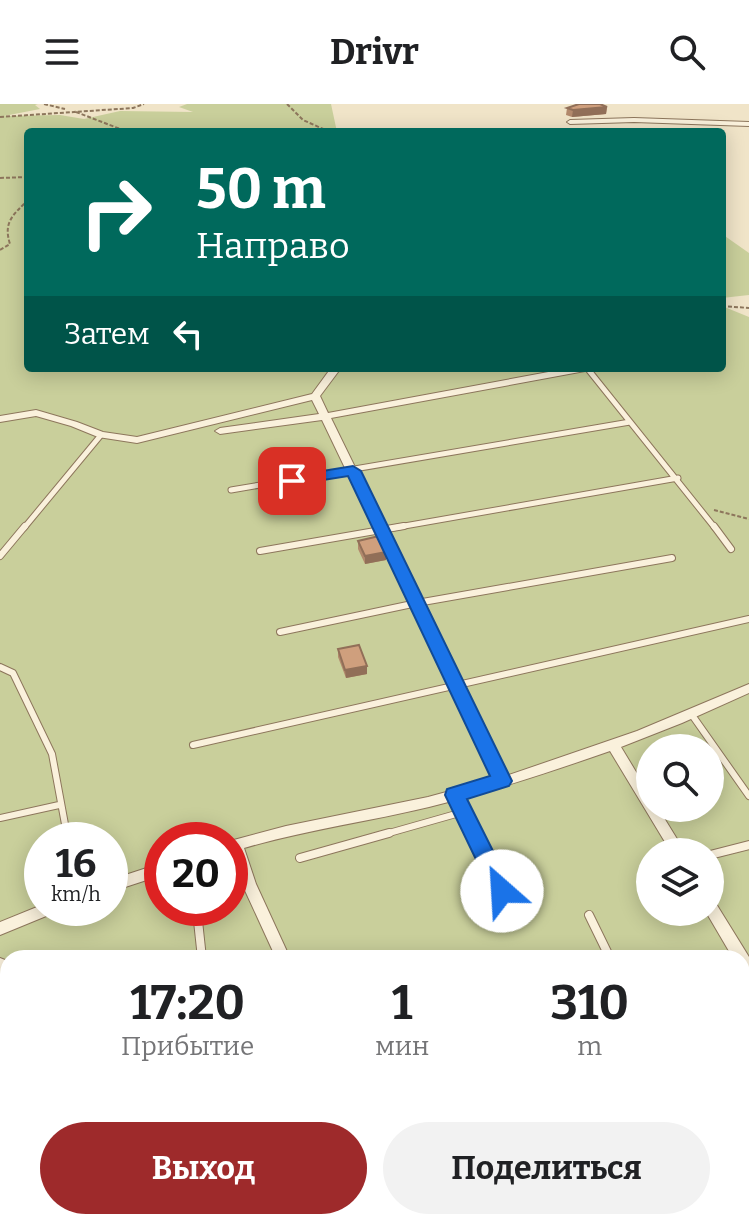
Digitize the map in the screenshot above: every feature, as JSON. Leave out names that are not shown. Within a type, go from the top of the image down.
[{"type":"street","points":[[570,122],[634,120],[749,124]]},
{"type":"street","points":[[0,419],[36,413],[101,435],[137,440],[315,396],[333,372]]},
{"type":"street","points":[[220,431],[328,416],[564,372]]},
{"type":"street","points":[[315,396],[328,416],[502,781]]},
{"type":"street","points":[[248,841],[455,795],[614,747],[749,688]]},
{"type":"street","points":[[614,747],[636,783]]},
{"type":"street","points":[[249,884],[279,950]]},
{"type":"street","points":[[0,929],[24,919]]},
{"type":"street","points":[[722,926],[737,950]]},
{"type":"lane","points":[[589,372],[678,478],[731,549]]},
{"type":"lane","points":[[231,490],[630,422]]},
{"type":"lane","points":[[0,556],[101,435]]},
{"type":"lane","points":[[260,551],[678,478]]},
{"type":"lane","points":[[280,632],[417,603],[672,558]]},
{"type":"lane","points":[[193,745],[749,619]]},
{"type":"lane","points":[[0,667],[13,673],[52,754],[63,822]]},
{"type":"lane","points":[[692,715],[749,796]]},
{"type":"lane","points":[[455,795],[515,917]]},
{"type":"lane","points":[[0,818],[59,805]]},
{"type":"lane","points":[[300,858],[463,812]]},
{"type":"lane","points":[[724,851],[749,845]]},
{"type":"lane","points":[[589,915],[606,950]]},
{"type":"lane","points":[[199,926],[201,950]]},
{"type":"path","points":[[44,104],[89,114],[119,128]]},
{"type":"path","points":[[0,117],[133,108],[144,104]]},
{"type":"path","points":[[287,104],[303,120],[321,128]]},
{"type":"path","points":[[0,178],[24,177]]},
{"type":"path","points":[[0,250],[10,244],[4,231],[5,223],[24,204]]},
{"type":"path","points":[[726,306],[749,308]]},
{"type":"path","points":[[696,502],[749,519]]},
{"type":"green space","points":[[0,104],[38,104],[35,105],[40,109],[4,116],[60,115],[84,119],[120,111],[193,112],[179,107],[187,104],[331,104],[336,128],[24,128],[24,372],[726,372],[726,308],[749,317],[749,950],[0,950]]},
{"type":"green space","points":[[726,237],[749,253],[749,295],[726,298]]},
{"type":"building","points":[[579,104],[600,104],[607,107],[567,108]]},
{"type":"building","points":[[379,536],[386,552],[365,556],[358,541]]},
{"type":"building","points":[[359,645],[367,666],[345,670],[338,649]]},
{"type":"route","points":[[292,481],[353,471],[502,781],[455,795],[502,891]]}]
